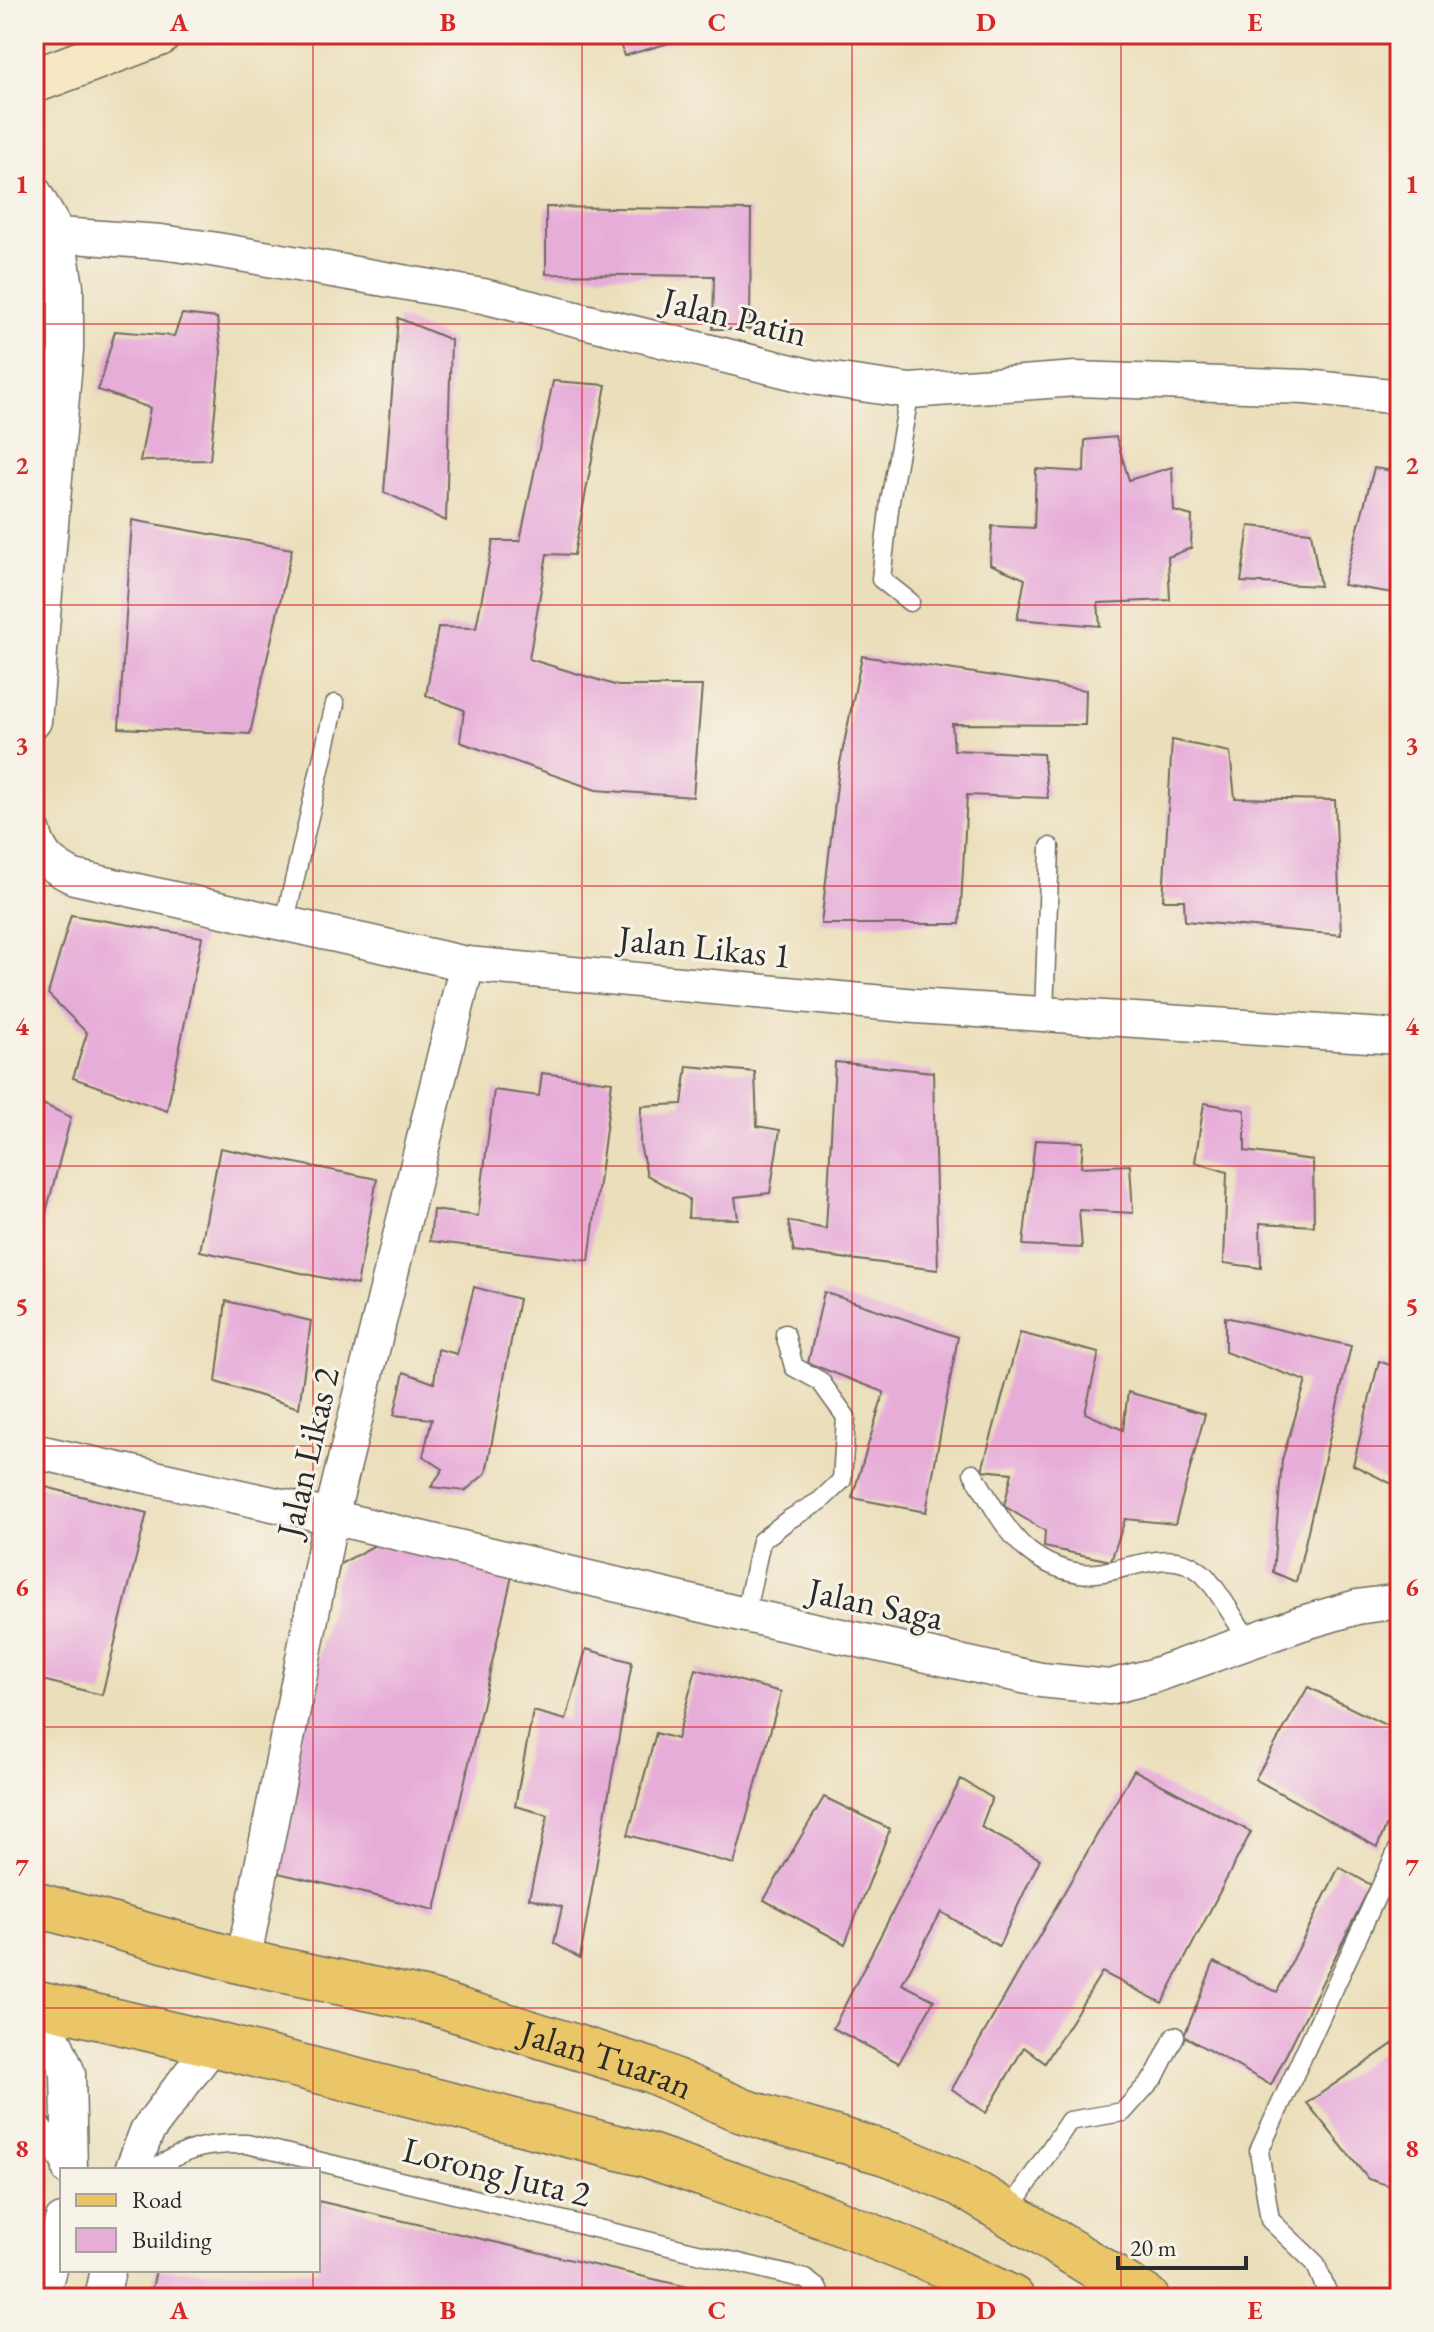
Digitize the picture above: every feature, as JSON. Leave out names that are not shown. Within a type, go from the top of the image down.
[{"type":"main road","points":[[34,81],[159,34]]},
{"type":"main road","name":"Jalan Tuaran","points":[[34,1904],[243,1962],[428,2001],[650,2070],[743,2111],[892,2155],[960,2184],[1147,2298]]},
{"type":"main road","points":[[36,2003],[213,2044],[647,2155],[825,2217],[941,2264],[1012,2298]]},
{"type":"street","points":[[34,192],[58,235],[66,287],[66,350],[34,721]]},
{"type":"street","name":"Jalan Patin","points":[[58,235],[95,236],[199,248],[467,293],[798,374],[910,391],[1076,379],[1142,384],[1196,382],[1306,387],[1400,397]]},
{"type":"street","name":"Jalan Likas 1","points":[[34,833],[37,848],[51,866],[74,877],[467,964],[763,993],[1400,1037]]},
{"type":"street","name":"Jalan Likas 2","points":[[243,1962],[331,1517],[467,964]]},
{"type":"street","name":"Jalan Saga","points":[[34,1451],[1041,1680],[1109,1687],[1153,1676],[1248,1640],[1357,1607],[1400,1601]]},
{"type":"street","points":[[36,2003],[68,2073],[70,2168]]},
{"type":"street","points":[[133,2168],[147,2131],[213,2044]]},
{"type":"street","points":[[41,2298],[60,2228]]},
{"type":"street","points":[[102,2298],[108,2272]]},
{"type":"lane","points":[[910,391],[890,501],[881,579],[910,602]]},
{"type":"lane","points":[[284,925],[335,704]]},
{"type":"lane","points":[[1044,1013],[1050,847]]},
{"type":"lane","points":[[745,1615],[761,1541],[820,1501],[842,1480],[846,1417],[820,1381],[794,1367],[785,1334]]},
{"type":"lane","points":[[973,1473],[1002,1520],[1024,1548],[1054,1567],[1082,1574],[1158,1560],[1184,1563],[1203,1575],[1248,1640]]},
{"type":"lane","points":[[1326,2298],[1328,2294],[1315,2263],[1270,2220],[1259,2151],[1400,1845]]},
{"type":"lane","points":[[1008,2213],[1069,2121],[1123,2112],[1155,2076],[1175,2036]]},
{"type":"lane","points":[[34,2116],[44,2129],[62,2168]]},
{"type":"lane","name":"Lorong Juta 2","points":[[155,2168],[173,2156],[211,2143],[247,2144],[805,2279],[817,2288],[822,2298]]},
{"type":"building","points":[[617,34],[697,34],[697,35],[624,56]]},
{"type":"building","points":[[546,207],[751,210],[750,329],[713,329],[714,276],[546,274]]},
{"type":"building","points":[[182,314],[217,318],[221,352],[210,460],[140,461],[150,408],[98,390],[115,331],[174,336]]},
{"type":"building","points":[[398,318],[451,340],[446,521],[384,492]]},
{"type":"building","points":[[553,381],[606,385],[574,555],[547,554],[529,659],[618,686],[702,686],[693,797],[596,790],[460,742],[464,710],[426,695],[438,627],[476,628],[493,541],[520,541]]},
{"type":"building","points":[[1116,437],[1129,480],[1172,467],[1174,511],[1192,516],[1191,548],[1168,557],[1170,600],[1098,603],[1100,626],[1017,619],[1025,579],[990,564],[992,526],[1034,528],[1036,469],[1084,472],[1085,440]]},
{"type":"building","points":[[1374,468],[1400,472],[1400,594],[1343,585]]},
{"type":"building","points":[[132,520],[292,549],[250,734],[119,728]]},
{"type":"building","points":[[1249,526],[1311,532],[1320,586],[1241,582]]},
{"type":"building","points":[[862,656],[1086,690],[1085,725],[952,724],[954,750],[1043,754],[1048,798],[967,795],[960,924],[821,924],[839,768]]},
{"type":"building","points":[[1172,740],[1230,752],[1235,798],[1335,800],[1341,935],[1185,921],[1184,900],[1163,900]]},
{"type":"building","points":[[71,915],[202,937],[167,1111],[73,1078],[87,1033],[48,994]]},
{"type":"building","points":[[835,1062],[933,1072],[938,1270],[794,1252],[788,1221],[826,1229]]},
{"type":"building","points":[[687,1066],[755,1072],[757,1126],[780,1130],[770,1193],[735,1197],[738,1219],[688,1218],[689,1199],[647,1175],[640,1145],[641,1106],[682,1104]]},
{"type":"building","points":[[542,1073],[612,1082],[589,1261],[430,1241],[433,1210],[478,1216],[494,1090],[539,1096]]},
{"type":"building","points":[[34,1100],[71,1117],[38,1243],[34,1243]]},
{"type":"building","points":[[1204,1103],[1245,1110],[1245,1151],[1313,1160],[1314,1226],[1260,1223],[1261,1268],[1224,1263],[1227,1172],[1195,1162]]},
{"type":"building","points":[[1035,1140],[1083,1142],[1081,1167],[1130,1165],[1133,1213],[1079,1210],[1082,1248],[1023,1245]]},
{"type":"building","points":[[220,1148],[377,1179],[357,1285],[200,1251]]},
{"type":"building","points":[[474,1287],[519,1299],[486,1473],[465,1491],[431,1487],[443,1469],[423,1456],[432,1419],[394,1415],[404,1372],[434,1383],[438,1349],[457,1354]]},
{"type":"building","points":[[824,1292],[958,1337],[926,1512],[852,1498],[884,1392],[808,1363]]},
{"type":"building","points":[[226,1301],[311,1321],[299,1408],[216,1382]]},
{"type":"building","points":[[1225,1317],[1351,1346],[1296,1582],[1273,1572],[1282,1460],[1306,1381],[1225,1352]]},
{"type":"building","points":[[1020,1333],[1099,1353],[1085,1413],[1123,1430],[1128,1392],[1205,1414],[1175,1524],[1125,1519],[1111,1561],[1044,1547],[1045,1531],[1004,1506],[1012,1473],[982,1470]]},
{"type":"building","points":[[1379,1361],[1400,1369],[1400,1488],[1353,1465]]},
{"type":"building","points":[[34,1484],[147,1513],[102,1695],[34,1678]]},
{"type":"building","points":[[384,1540],[512,1576],[435,1910],[270,1871],[340,1564]]},
{"type":"building","points":[[586,1649],[632,1662],[580,1958],[554,1943],[562,1907],[529,1898],[548,1815],[515,1806],[533,1711],[566,1720]]},
{"type":"building","points":[[696,1669],[781,1692],[734,1864],[628,1835],[656,1733],[677,1739]]},
{"type":"building","points":[[1308,1687],[1400,1732],[1400,1795],[1377,1847],[1255,1779]]},
{"type":"building","points":[[1134,1770],[1251,1832],[1162,2003],[1102,1972],[1045,2063],[1024,2047],[986,2113],[952,2089]]},
{"type":"building","points":[[961,1779],[992,1798],[981,1827],[1040,1859],[999,1946],[941,1912],[902,1984],[934,2000],[899,2063],[833,2028]]},
{"type":"building","points":[[824,1797],[890,1829],[845,1944],[764,1900]]},
{"type":"building","points":[[1339,1867],[1371,1885],[1271,2085],[1184,2036],[1214,1962],[1277,1992]]},
{"type":"building","points":[[1400,2039],[1400,2189],[1368,2179],[1307,2103]]},
{"type":"building","points":[[320,2201],[731,2297],[731,2298],[150,2298],[156,2272],[320,2272]]}]
